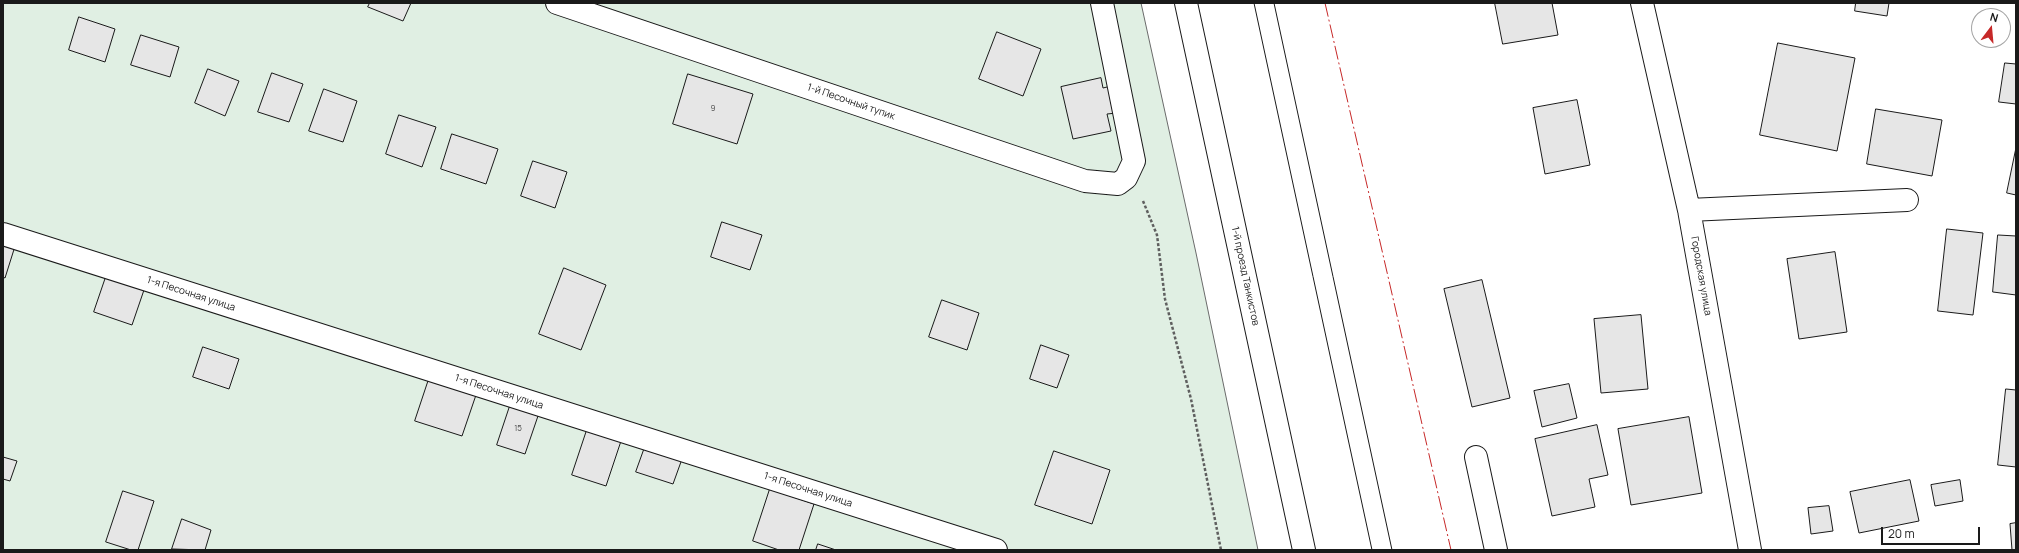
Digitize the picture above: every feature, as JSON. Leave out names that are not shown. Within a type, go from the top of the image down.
[{"type":"street","name":"1-й Песочный тупик","points":[[557,3],[1085,181],[1118,184],[1130,169]]},
{"type":"street","points":[[1102,3],[1130,169]]},
{"type":"street","name":"1-й проезд Танкистов","points":[[1186,3],[1304,550]]},
{"type":"street","name":"Городская улица","points":[[1642,3],[1689,210],[1750,550]]},
{"type":"street","points":[[1689,210],[1907,200]]},
{"type":"street","name":"1-я Песочная улица","points":[[3,234],[996,550]]},
{"type":"street","points":[[1476,457],[1496,550]]},
{"type":"path","points":[[1130,169],[1157,235],[1165,299],[1192,399],[1221,550]]},
{"type":"green space","points":[[3,3],[1141,3],[1196,253],[1258,550],[3,550]]},
{"type":"building","points":[[370,3],[411,3],[403,21],[368,7]]},
{"type":"building","points":[[1495,3],[1552,3],[1558,35],[1503,44]]},
{"type":"building","points":[[1856,3],[1889,3],[1887,16],[1855,11]]},
{"type":"building","points":[[79,17],[115,29],[105,62],[69,50]]},
{"type":"building","points":[[997,32],[1041,49],[1023,96],[979,79]]},
{"type":"building","points":[[141,35],[179,47],[170,77],[131,65]]},
{"type":"building","points":[[1778,43],[1855,58],[1837,151],[1760,135]]},
{"type":"building","points":[[2005,63],[2016,64],[2016,104],[1999,102]]},
{"type":"building","points":[[208,69],[239,81],[225,116],[195,103]]},
{"type":"building","points":[[272,73],[303,84],[289,122],[258,112]]},
{"type":"building","points":[[688,74],[753,94],[737,144],[673,124]]},
{"type":"building","points":[[1101,78],[1103,88],[1111,86],[1117,113],[1107,114],[1111,131],[1073,139],[1061,87]]},
{"type":"building","points":[[324,89],[357,101],[343,142],[309,131]]},
{"type":"building","points":[[1577,100],[1590,165],[1545,174],[1533,108]]},
{"type":"building","points":[[1876,109],[1942,120],[1932,176],[1867,164]]},
{"type":"building","points":[[399,115],[436,127],[422,167],[386,154]]},
{"type":"building","points":[[452,134],[498,149],[486,184],[441,169]]},
{"type":"building","points":[[2016,148],[2016,195],[2007,193]]},
{"type":"building","points":[[533,161],[567,172],[555,208],[521,196]]},
{"type":"building","points":[[722,222],[762,235],[750,270],[711,257]]},
{"type":"building","points":[[1947,229],[1983,233],[1973,315],[1938,311]]},
{"type":"building","points":[[1998,235],[2016,236],[2016,295],[1993,292]]},
{"type":"building","points":[[3,239],[16,243],[5,278],[3,277]]},
{"type":"building","points":[[1835,252],[1847,332],[1799,339],[1787,259]]},
{"type":"building","points":[[564,268],[606,285],[581,350],[539,334]]},
{"type":"building","points":[[107,274],[145,287],[132,325],[94,312]]},
{"type":"building","points":[[1482,280],[1510,398],[1472,407],[1444,289]]},
{"type":"building","points":[[942,300],[979,313],[967,350],[929,337]]},
{"type":"building","points":[[1641,315],[1648,389],[1601,393],[1594,319]]},
{"type":"building","points":[[1041,345],[1069,355],[1057,388],[1030,379]]},
{"type":"building","points":[[203,347],[239,359],[229,389],[193,377]]},
{"type":"building","points":[[430,376],[477,392],[462,436],[415,421]]},
{"type":"building","points":[[1569,384],[1577,418],[1542,427],[1534,391]]},
{"type":"building","points":[[2006,389],[2016,390],[2016,467],[1998,465]]},
{"type":"building","points":[[511,403],[539,413],[525,454],[497,445]]},
{"type":"building","points":[[1689,417],[1702,493],[1631,505],[1618,429]]},
{"type":"building","points":[[1597,425],[1608,475],[1589,479],[1595,507],[1552,516],[1535,439]]},
{"type":"building","points":[[587,430],[621,441],[606,486],[572,475]]},
{"type":"building","points":[[645,447],[682,459],[673,484],[636,472]]},
{"type":"building","points":[[1054,451],[1110,470],[1092,524],[1035,505]]},
{"type":"building","points":[[3,457],[17,461],[10,481],[3,479]]},
{"type":"building","points":[[1910,480],[1919,521],[1859,533],[1850,492]]},
{"type":"building","points":[[1960,480],[1963,501],[1935,506],[1931,485]]},
{"type":"building","points":[[770,489],[814,504],[799,550],[779,550],[753,541]]},
{"type":"building","points":[[123,491],[154,501],[138,550],[131,550],[106,542]]},
{"type":"building","points":[[1829,506],[1833,531],[1811,534],[1808,508]]},
{"type":"building","points":[[182,519],[211,530],[205,550],[172,549]]},
{"type":"building","points":[[2016,523],[2016,550],[2012,550],[2010,524]]},
{"type":"building","points":[[818,544],[836,550],[816,550]]},
{"type":"tram line","points":[[1254,3],[1372,550]]},
{"type":"tram line","points":[[1274,3],[1392,550]]},
{"type":"power","points":[[1325,3],[1451,550]]}]
